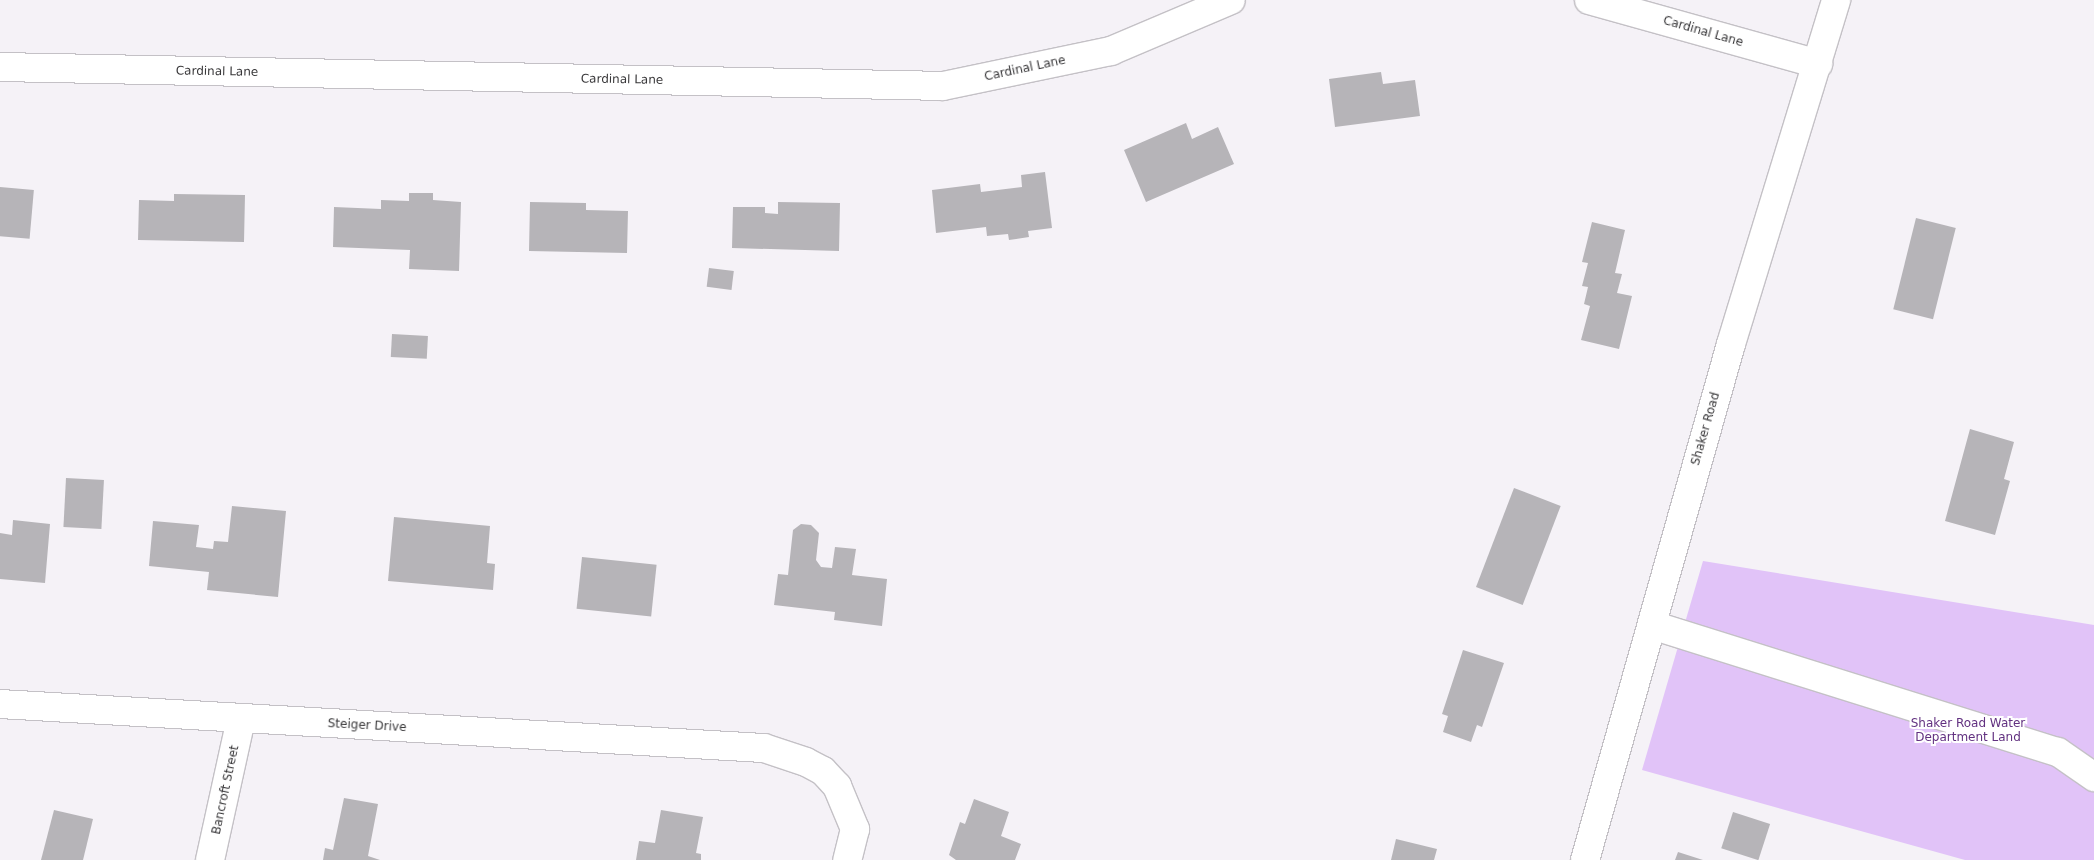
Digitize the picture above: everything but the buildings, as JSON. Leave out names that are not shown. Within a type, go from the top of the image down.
[{"type":"street","name":"Cardinal Lane","points":[[0,67],[943,86],[1111,51],[1231,0]]},
{"type":"street","name":"Cardinal Lane","points":[[1589,0],[1818,64]]},
{"type":"street","name":"Shaker Road","points":[[1585,860],[1731,344],[1836,0]]},
{"type":"street","points":[[1652,625],[1879,694],[1911,706],[2058,752],[2093,778]]},
{"type":"street","name":"Steiger Drive","points":[[0,704],[240,719],[734,745],[778,752],[823,771],[837,786],[855,829],[847,860]]},
{"type":"street","name":"Bancroft Street","points":[[210,860],[240,719]]},
{"type":"green space","name":"Shaker Road Water Department Land","points":[[1703,561],[2094,625],[2094,860],[1965,860],[1642,770]]}]
